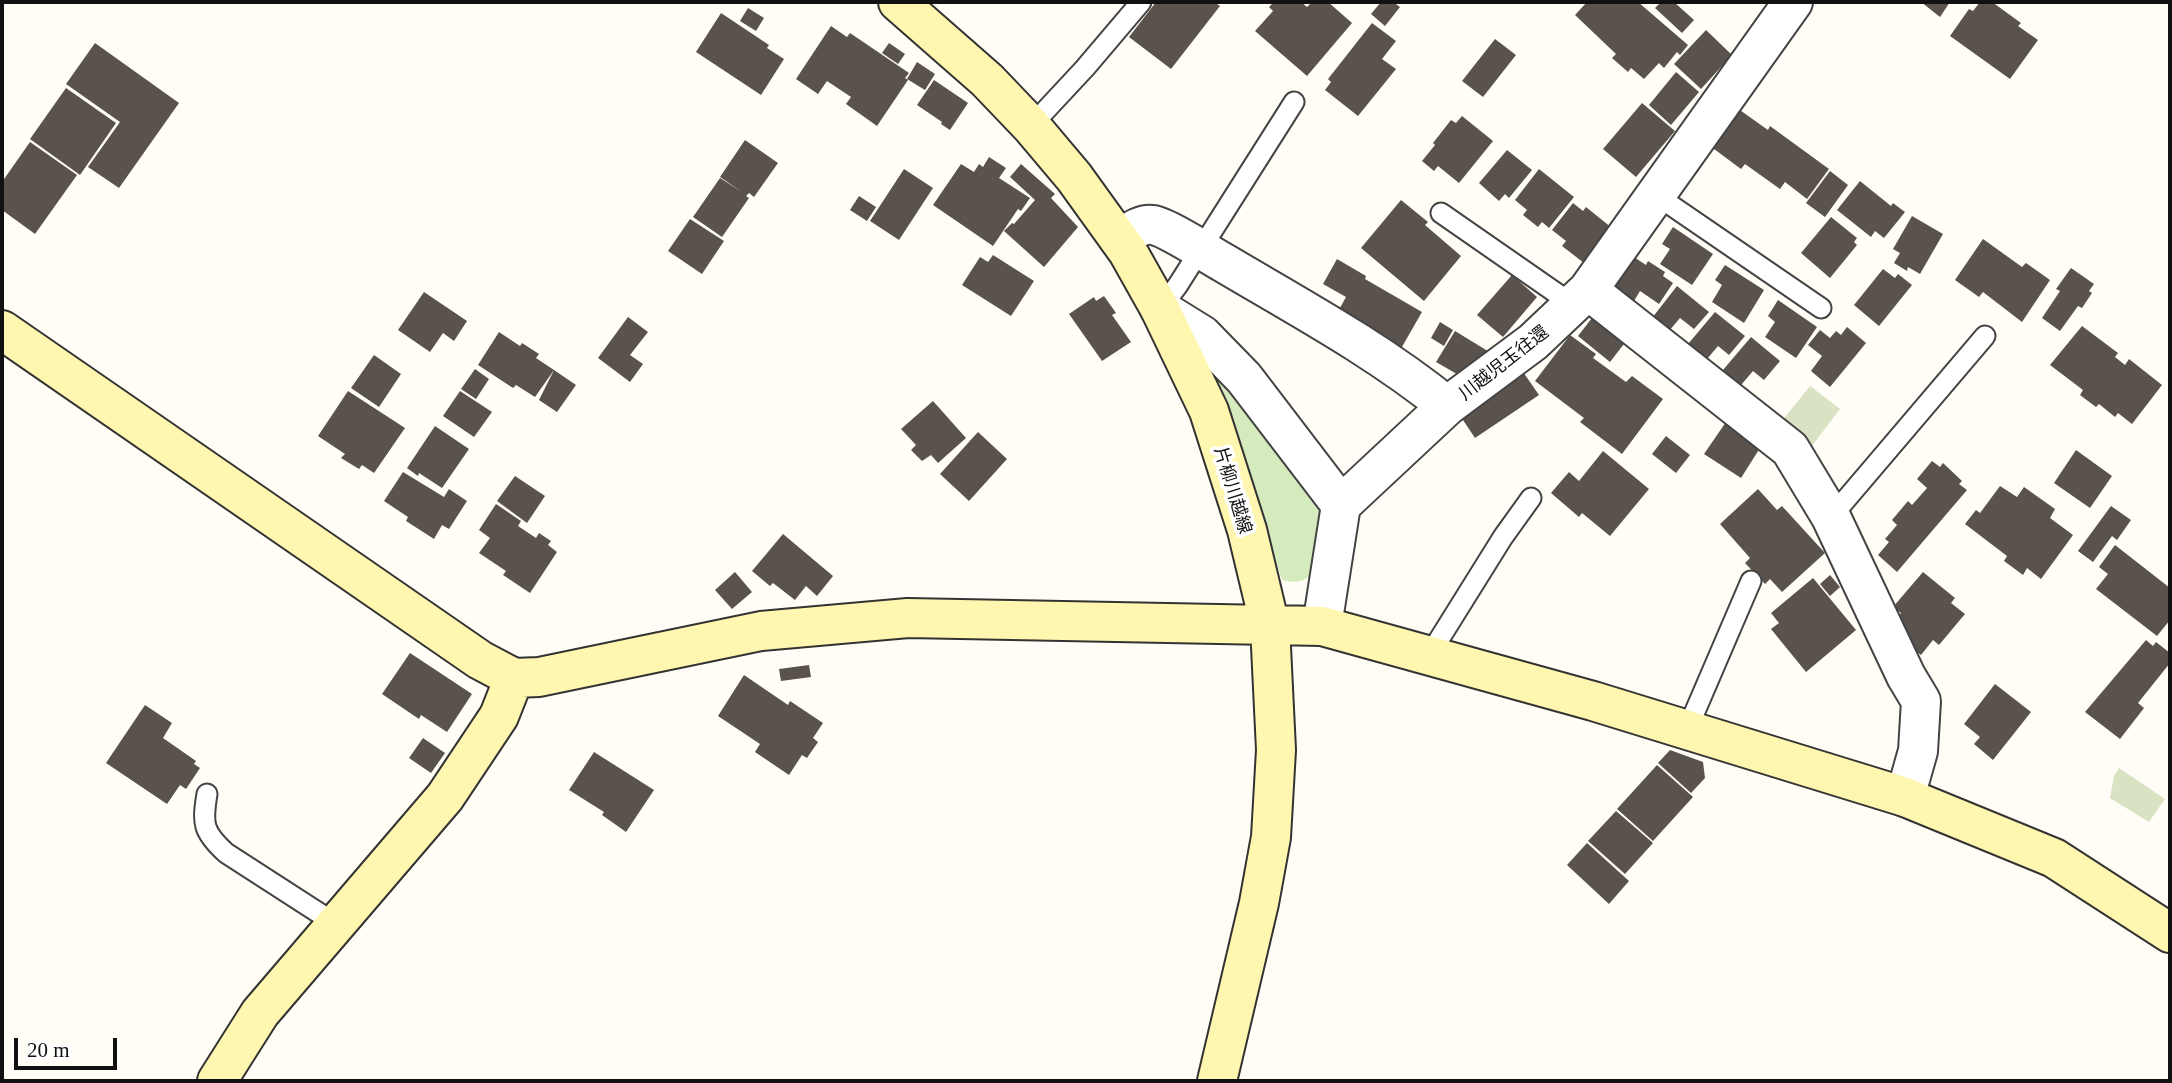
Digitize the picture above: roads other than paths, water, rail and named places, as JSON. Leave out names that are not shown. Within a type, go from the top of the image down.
[{"type":"street","name":"片柳川越線","points":[[898,2],[987,80],[1031,126],[1074,177],[1119,239],[1160,309],[1209,411],[1247,530],[1270,626],[1276,750],[1271,837],[1259,903],[1217,1081]]},
{"type":"street","name":"川越児玉往還","points":[[1341,505],[1447,405],[1533,342],[1580,297],[1793,2]]},
{"type":"street","points":[[1119,239],[1143,226],[1154,225],[1200,249],[1343,334],[1447,405]]},
{"type":"street","points":[[1580,297],[1790,449],[1831,517],[1906,676],[1921,701],[1918,751],[1905,797]]},
{"type":"street","points":[[1160,309],[1202,335],[1244,378],[1341,505],[1322,626]]},
{"type":"street","points":[[2,330],[480,660],[513,678],[539,677],[761,631],[908,618],[1322,626],[1430,654],[1905,797],[2054,858],[2170,933]]},
{"type":"street","points":[[217,1081],[261,1013],[445,797],[499,716],[513,678]]},
{"type":"lane","points":[[1031,126],[1141,2]]},
{"type":"lane","points":[[1160,309],[1294,102]]},
{"type":"lane","points":[[1656,195],[1821,308]]},
{"type":"lane","points":[[1441,213],[1580,297]]},
{"type":"lane","points":[[1831,517],[1985,336]]},
{"type":"lane","points":[[1430,654],[1503,537],[1531,498]]},
{"type":"lane","points":[[1687,730],[1751,581]]},
{"type":"lane","points":[[207,794],[203,820],[212,840],[226,853],[336,924]]}]
